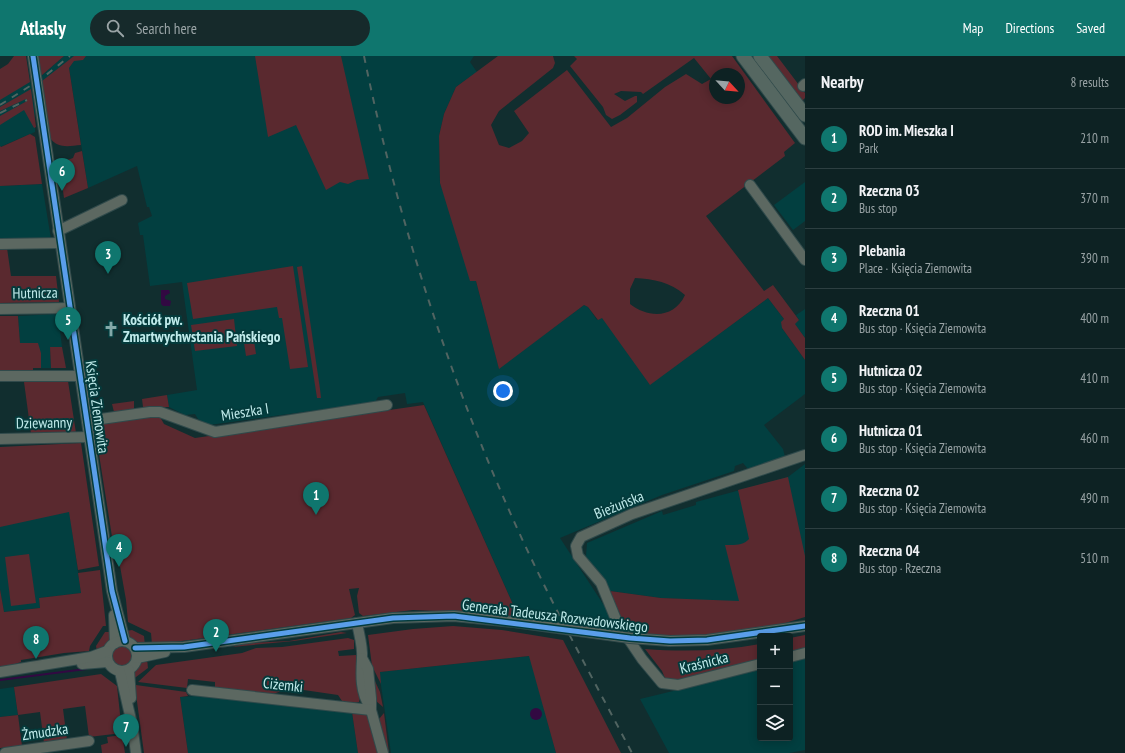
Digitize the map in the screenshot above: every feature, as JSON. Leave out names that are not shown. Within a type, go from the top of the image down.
[{"type":"main road","points":[[743,56],[805,138]]},
{"type":"main road","points":[[760,56],[805,115]]},
{"type":"street","name":"Księcia Ziemowita","points":[[33,56],[113,596],[115,643]]},
{"type":"street","points":[[750,186],[805,260]]},
{"type":"street","points":[[58,231],[122,200]]},
{"type":"street","points":[[0,244],[60,243]]},
{"type":"street","name":"Hutnicza","points":[[0,309],[70,308]]},
{"type":"street","points":[[0,376],[80,376]]},
{"type":"street","name":"Mieszka I","points":[[87,421],[150,412],[160,412],[215,432],[387,405]]},
{"type":"street","name":"Dziewanny","points":[[0,439],[89,437]]},
{"type":"street","name":"Bieżuńska","points":[[642,659],[617,622],[601,583],[578,556],[576,546],[577,541],[581,537],[632,514],[805,455]]},
{"type":"street","name":"Księcia Ziemowita","points":[[113,596],[125,641]]},
{"type":"street","name":"Generała Tadeusza Rozwadowskiego","points":[[137,658],[184,647],[393,618],[454,616],[514,622],[630,638],[670,641],[707,640],[805,626]]},
{"type":"street","name":"Generała Tadeusza Rozwadowskiego","points":[[757,633],[805,620]]},
{"type":"street","points":[[357,623],[362,658],[368,669],[371,698],[370,708],[383,753]]},
{"type":"street","points":[[0,672],[91,657],[107,651],[115,643],[125,641],[135,648],[137,658],[134,666],[124,671],[111,667],[107,662],[107,651]]},
{"type":"street","name":"Generała Tadeusza Rozwadowskiego","points":[[135,648],[184,647]]},
{"type":"street","points":[[793,656],[805,653]]},
{"type":"street","name":"Kraśnicka","points":[[642,659],[662,683],[670,685],[678,685],[757,665]]},
{"type":"street","points":[[28,668],[107,662]]},
{"type":"street","points":[[124,671],[136,753]]},
{"type":"street","name":"Ciżemki","points":[[192,690],[370,708]]},
{"type":"street","name":"Żmudzka","points":[[5,753],[89,741]]},
{"type":"shaded area","points":[[14,56],[26,56],[30,82],[0,100],[0,69],[8,64]]},
{"type":"shaded area","points":[[26,56],[35,110],[35,132],[0,147],[0,73]]},
{"type":"shaded area","points":[[39,56],[64,56],[41,76]]},
{"type":"shaded area","points":[[64,56],[474,56],[470,62],[477,72],[456,87],[444,114],[439,136],[440,183],[476,281],[499,368],[584,305],[588,307],[597,320],[602,317],[650,384],[768,298],[784,319],[782,328],[805,360],[805,394],[764,425],[783,449],[785,457],[748,469],[743,463],[735,466],[734,471],[662,495],[560,538],[622,633],[519,618],[423,402],[407,404],[405,393],[378,397],[375,402],[209,425],[198,419],[195,414],[185,415],[169,407],[167,395],[197,390],[182,282],[150,286],[143,235],[140,235],[138,223],[152,216],[149,207],[147,207],[137,166],[88,188],[69,68],[73,62],[43,85],[41,76]]},
{"type":"shaded area","points":[[74,56],[86,56],[83,60],[74,61],[69,68],[81,145],[64,146],[53,142],[50,138],[42,81]]},
{"type":"shaded area","points":[[255,56],[341,56],[369,179],[357,180],[348,184],[340,182],[326,190],[296,125],[268,137]]},
{"type":"shaded area","points":[[498,56],[553,56],[555,63],[553,68],[499,111],[491,125],[499,145],[509,148],[522,141],[529,133],[514,111],[567,70],[611,127],[627,118],[665,87],[686,74],[702,84],[709,80],[709,104],[745,104],[745,74],[795,143],[784,152],[785,156],[706,216],[764,291],[773,285],[799,320],[795,324],[805,338],[805,360],[782,328],[781,322],[784,319],[768,298],[650,385],[602,318],[598,320],[588,307],[584,305],[499,369],[476,281],[470,281],[440,183],[439,136],[444,114],[456,87]],"holes":[[[635,278],[649,279],[668,284],[685,295],[680,303],[668,312],[652,314],[637,309],[630,304],[630,289]]]},
{"type":"shaded area","points":[[574,56],[732,56],[741,68],[709,68],[709,77],[694,58],[643,94],[641,92],[621,91],[614,94],[625,101],[637,96],[637,102],[612,119],[606,115],[603,107],[570,66],[577,59]]},
{"type":"shaded area","points":[[768,56],[777,56],[805,93],[805,98],[803,100],[805,105]]},
{"type":"shaded area","points":[[31,89],[36,127],[34,128],[24,110],[0,125],[0,116],[27,101],[26,99],[0,111],[0,107]]},
{"type":"shaded area","points":[[30,134],[35,137],[42,184],[0,186],[0,146],[1,147]]},
{"type":"shaded area","points":[[82,151],[88,188],[64,198],[59,163],[73,158],[75,153]]},
{"type":"shaded area","points":[[805,182],[805,221],[793,230],[774,205]]},
{"type":"shaded area","points":[[42,184],[51,239],[0,240],[0,186]]},
{"type":"shaded area","points":[[0,248],[7,248],[11,276],[56,276],[59,302],[0,303]]},
{"type":"shaded area","points":[[293,266],[308,367],[290,369],[282,318],[279,318],[277,307],[193,319],[187,283]]},
{"type":"shaded area","points":[[302,266],[321,398],[317,398],[297,267]]},
{"type":"shaded area","points":[[161,290],[169,290],[170,293],[165,296],[165,299],[171,301],[170,306],[163,306],[161,304]]},
{"type":"shaded area","points":[[805,309],[805,338],[794,324],[799,320],[796,315]]},
{"type":"shaded area","points":[[58,314],[62,347],[50,348],[51,368],[41,368],[41,353],[20,343],[18,316]]},
{"type":"shaded area","points":[[0,316],[18,316],[20,343],[38,343],[41,353],[41,368],[33,368],[33,370],[0,370]]},
{"type":"shaded area","points":[[234,319],[237,346],[195,351],[191,325]]},
{"type":"shaded area","points":[[254,341],[256,354],[246,356],[244,343]]},
{"type":"shaded area","points":[[50,347],[62,347],[66,368],[51,368]]},
{"type":"shaded area","points":[[68,381],[76,433],[31,434],[24,382]]},
{"type":"shaded area","points":[[167,395],[169,407],[143,407],[142,399]]},
{"type":"shaded area","points":[[134,401],[134,409],[114,412],[112,404]]},
{"type":"shaded area","points":[[424,405],[519,618],[461,612],[413,610],[363,616],[359,613],[357,596],[359,588],[349,589],[355,615],[351,618],[152,645],[151,633],[128,622],[126,600],[117,549],[113,543],[95,429],[96,426],[101,425],[100,422],[159,415],[164,424],[195,438]]},
{"type":"shaded area","points":[[81,443],[99,566],[78,570],[69,512],[0,527],[0,447]]},
{"type":"shaded area","points":[[60,445],[81,593],[39,598],[40,608],[4,612],[0,589],[0,447]]},
{"type":"shaded area","points":[[805,464],[805,594],[739,601],[718,601],[661,598],[610,591],[586,556],[587,543],[662,511],[663,515],[696,505],[696,502],[788,477]]},
{"type":"shaded area","points":[[788,477],[805,556],[805,617],[746,633],[723,636],[682,636],[626,633],[610,591],[661,598],[739,601],[725,545],[741,544],[749,539],[738,490]]},
{"type":"shaded area","points":[[29,554],[36,603],[11,606],[5,557]]},
{"type":"shaded area","points":[[100,570],[106,626],[103,626],[90,646],[89,651],[64,653],[21,660],[21,662],[0,669],[0,589],[4,612],[40,608],[39,598],[81,593],[78,573]]},
{"type":"shaded area","points":[[453,626],[502,630],[563,640],[621,753],[556,753],[529,656],[380,672],[381,684],[372,666],[368,635],[413,629]]},
{"type":"shaded area","points":[[132,630],[144,636],[145,646],[133,641],[126,631]]},
{"type":"shaded area","points":[[105,632],[111,632],[109,641],[105,647],[97,652],[96,646]]},
{"type":"shaded area","points":[[341,632],[347,633],[294,641],[232,647],[246,643],[289,641]]},
{"type":"shaded area","points":[[805,635],[805,651],[793,654],[793,637]]},
{"type":"shaded area","points":[[348,638],[354,640],[354,649],[338,651],[339,656],[356,655],[361,694],[359,702],[344,704],[338,695],[290,688],[273,694],[215,689],[215,682],[188,679],[187,688],[138,682],[156,665],[242,653],[256,648],[282,647]]},
{"type":"shaded area","points":[[757,644],[757,663],[683,681],[671,681],[665,678],[662,671],[645,649],[703,650]]},
{"type":"shaded area","points":[[122,646],[129,649],[132,656],[129,663],[122,666],[115,663],[112,656],[115,649]]},
{"type":"shaded area","points":[[530,656],[556,753],[391,753],[379,672]]},
{"type":"shaded area","points":[[147,659],[148,668],[132,680],[136,668]]},
{"type":"shaded area","points":[[805,659],[805,750],[789,753],[669,753],[640,699],[757,671],[757,741],[793,741],[793,661]]},
{"type":"shaded area","points":[[101,674],[117,686],[122,733],[89,737],[85,706],[63,709],[67,740],[44,743],[40,712],[18,715],[14,687]]},
{"type":"shaded area","points":[[374,679],[380,692],[383,707],[376,701]]},
{"type":"shaded area","points":[[136,685],[186,692],[188,696],[180,697],[188,753],[144,753],[135,687]]},
{"type":"shaded area","points":[[14,687],[18,715],[0,717],[0,689]]},
{"type":"shaded area","points":[[196,696],[352,712],[358,753],[188,753],[180,697]]},
{"type":"shaded area","points":[[286,702],[367,712],[378,753],[358,753],[352,712],[285,706]]},
{"type":"shaded area","points":[[534,708],[538,708],[542,714],[538,720],[534,720],[530,716],[530,712]]},
{"type":"shaded area","points":[[384,713],[389,753],[387,753],[379,719]]},
{"type":"shaded area","points":[[18,715],[22,746],[0,748],[0,717]]},
{"type":"shaded area","points":[[122,735],[125,753],[102,753],[101,745],[108,743],[107,737]]},
{"type":"waterway","points":[[0,680],[86,669]]},
{"type":"railway","points":[[0,105],[41,79],[70,56]]},
{"type":"railway","points":[[364,56],[377,117],[409,237],[427,296],[469,414],[492,471],[530,557],[632,753]]},
{"type":"railway","points":[[0,113],[27,100]]},
{"type":"cycle path","points":[[33,56],[112,591],[125,641]]},
{"type":"cycle path","points":[[135,648],[184,647],[393,618],[454,616],[630,638],[670,641],[707,640],[805,626]]},
{"type":"place","name":"Hutnicza 01","points":[[62,191]]},
{"type":"place","name":"Plebania","points":[[108,274]]},
{"type":"place","name":"Kościół pw. Zmartwychwstania Pańskiego","points":[[111,329]]},
{"type":"place","name":"Hutnicza 02","points":[[68,340]]},
{"type":"place","name":"ROD im. Mieszka I","points":[[316,515]]},
{"type":"place","name":"Rzeczna 01","points":[[119,567]]},
{"type":"place","name":"Rzeczna 03","points":[[216,652]]},
{"type":"place","name":"Rzeczna 04","points":[[36,659]]},
{"type":"place","name":"Rzeczna 02","points":[[126,747]]}]
